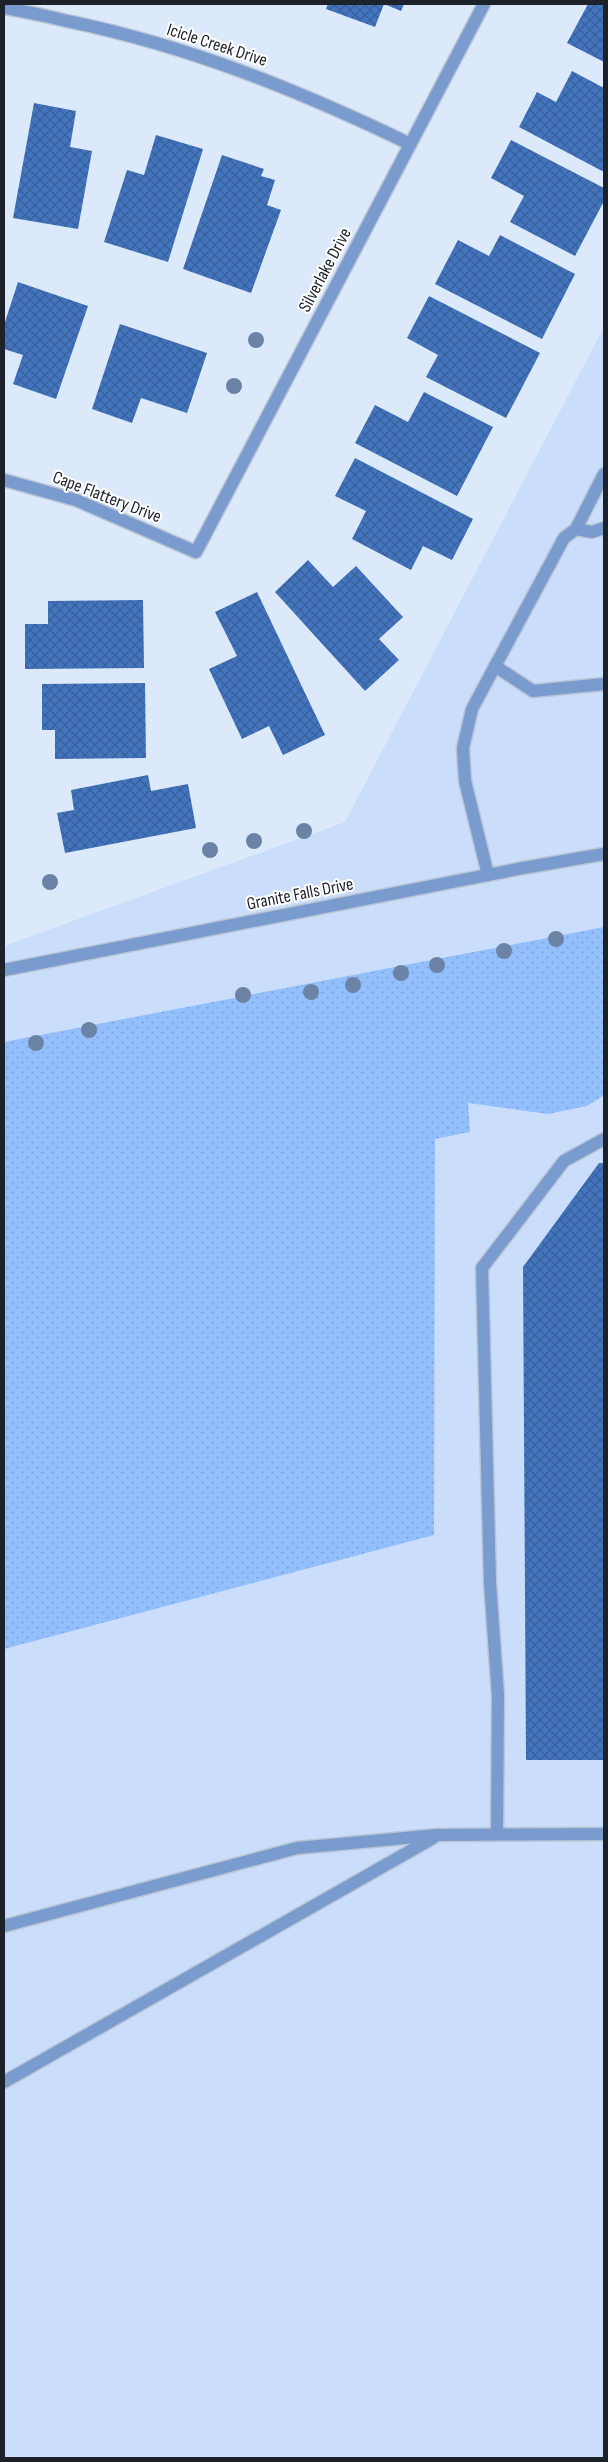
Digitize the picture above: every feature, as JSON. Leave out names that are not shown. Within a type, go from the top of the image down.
[{"type":"street","name":"Silverlake Drive","points":[[196,552],[484,4]]},
{"type":"street","name":"Icicle Creek Drive","points":[[4,8],[102,28],[214,60],[322,102],[410,144]]},
{"type":"street","points":[[488,875],[465,781],[463,748],[472,709],[564,538],[576,530],[604,474]]},
{"type":"street","name":"Cape Flattery Drive","points":[[4,480],[76,500],[196,552]]},
{"type":"street","points":[[576,530],[592,532],[604,528]]},
{"type":"street","points":[[495,666],[532,691],[604,684]]},
{"type":"street","name":"Granite Falls Drive","points":[[4,970],[604,854]]},
{"type":"street","points":[[497,1834],[498,1696],[490,1583],[482,1268],[564,1161],[604,1139]]},
{"type":"street","points":[[4,1926],[297,1848],[437,1835],[604,1834]]},
{"type":"street","points":[[4,2082],[437,1835]]},
{"type":"shaded area","points":[[604,327],[604,2458],[4,2458],[4,946],[345,822]]},
{"type":"shaded area","points":[[604,927],[604,1095],[587,1106],[548,1114],[468,1103],[470,1132],[435,1139],[434,1535],[4,1649],[4,1042]]},
{"type":"building","points":[[328,4],[384,4],[375,27],[326,9]]},
{"type":"building","points":[[384,4],[404,4],[401,11]]},
{"type":"building","points":[[588,4],[604,4],[604,62],[567,43]]},
{"type":"building","points":[[572,71],[604,88],[604,172],[519,127],[537,92],[556,102]]},
{"type":"building","points":[[34,103],[76,111],[70,147],[92,151],[78,229],[13,218]]},
{"type":"building","points":[[156,135],[203,149],[168,262],[104,242],[127,170],[144,175]]},
{"type":"building","points":[[511,140],[604,188],[604,201],[575,256],[510,222],[524,196],[491,178]]},
{"type":"building","points":[[222,155],[264,169],[261,176],[275,180],[267,205],[281,210],[251,293],[183,269]]},
{"type":"building","points":[[500,235],[575,274],[542,339],[435,284],[458,240],[489,256]]},
{"type":"building","points":[[18,282],[88,306],[56,399],[13,384],[23,355],[4,349],[4,325]]},
{"type":"building","points":[[429,296],[540,353],[506,418],[426,377],[438,355],[407,338]]},
{"type":"building","points":[[120,324],[207,353],[187,413],[141,398],[132,423],[92,409]]},
{"type":"building","points":[[424,392],[493,427],[457,496],[355,443],[375,405],[408,422]]},
{"type":"building","points":[[355,458],[473,519],[452,560],[423,546],[411,570],[352,539],[366,511],[335,496]]},
{"type":"building","points":[[308,560],[333,587],[356,566],[403,617],[379,639],[399,660],[365,691],[275,592]]},
{"type":"building","points":[[257,592],[325,735],[283,755],[269,726],[242,739],[209,669],[237,656],[215,612]]},
{"type":"building","points":[[143,600],[144,668],[25,669],[25,624],[48,624],[48,601]]},
{"type":"building","points":[[145,683],[146,758],[55,759],[55,730],[42,730],[42,684]]},
{"type":"building","points":[[148,775],[151,791],[188,784],[196,828],[65,853],[57,813],[74,810],[71,790]]},
{"type":"building","points":[[599,1163],[604,1163],[604,1760],[526,1760],[523,1267]]}]
